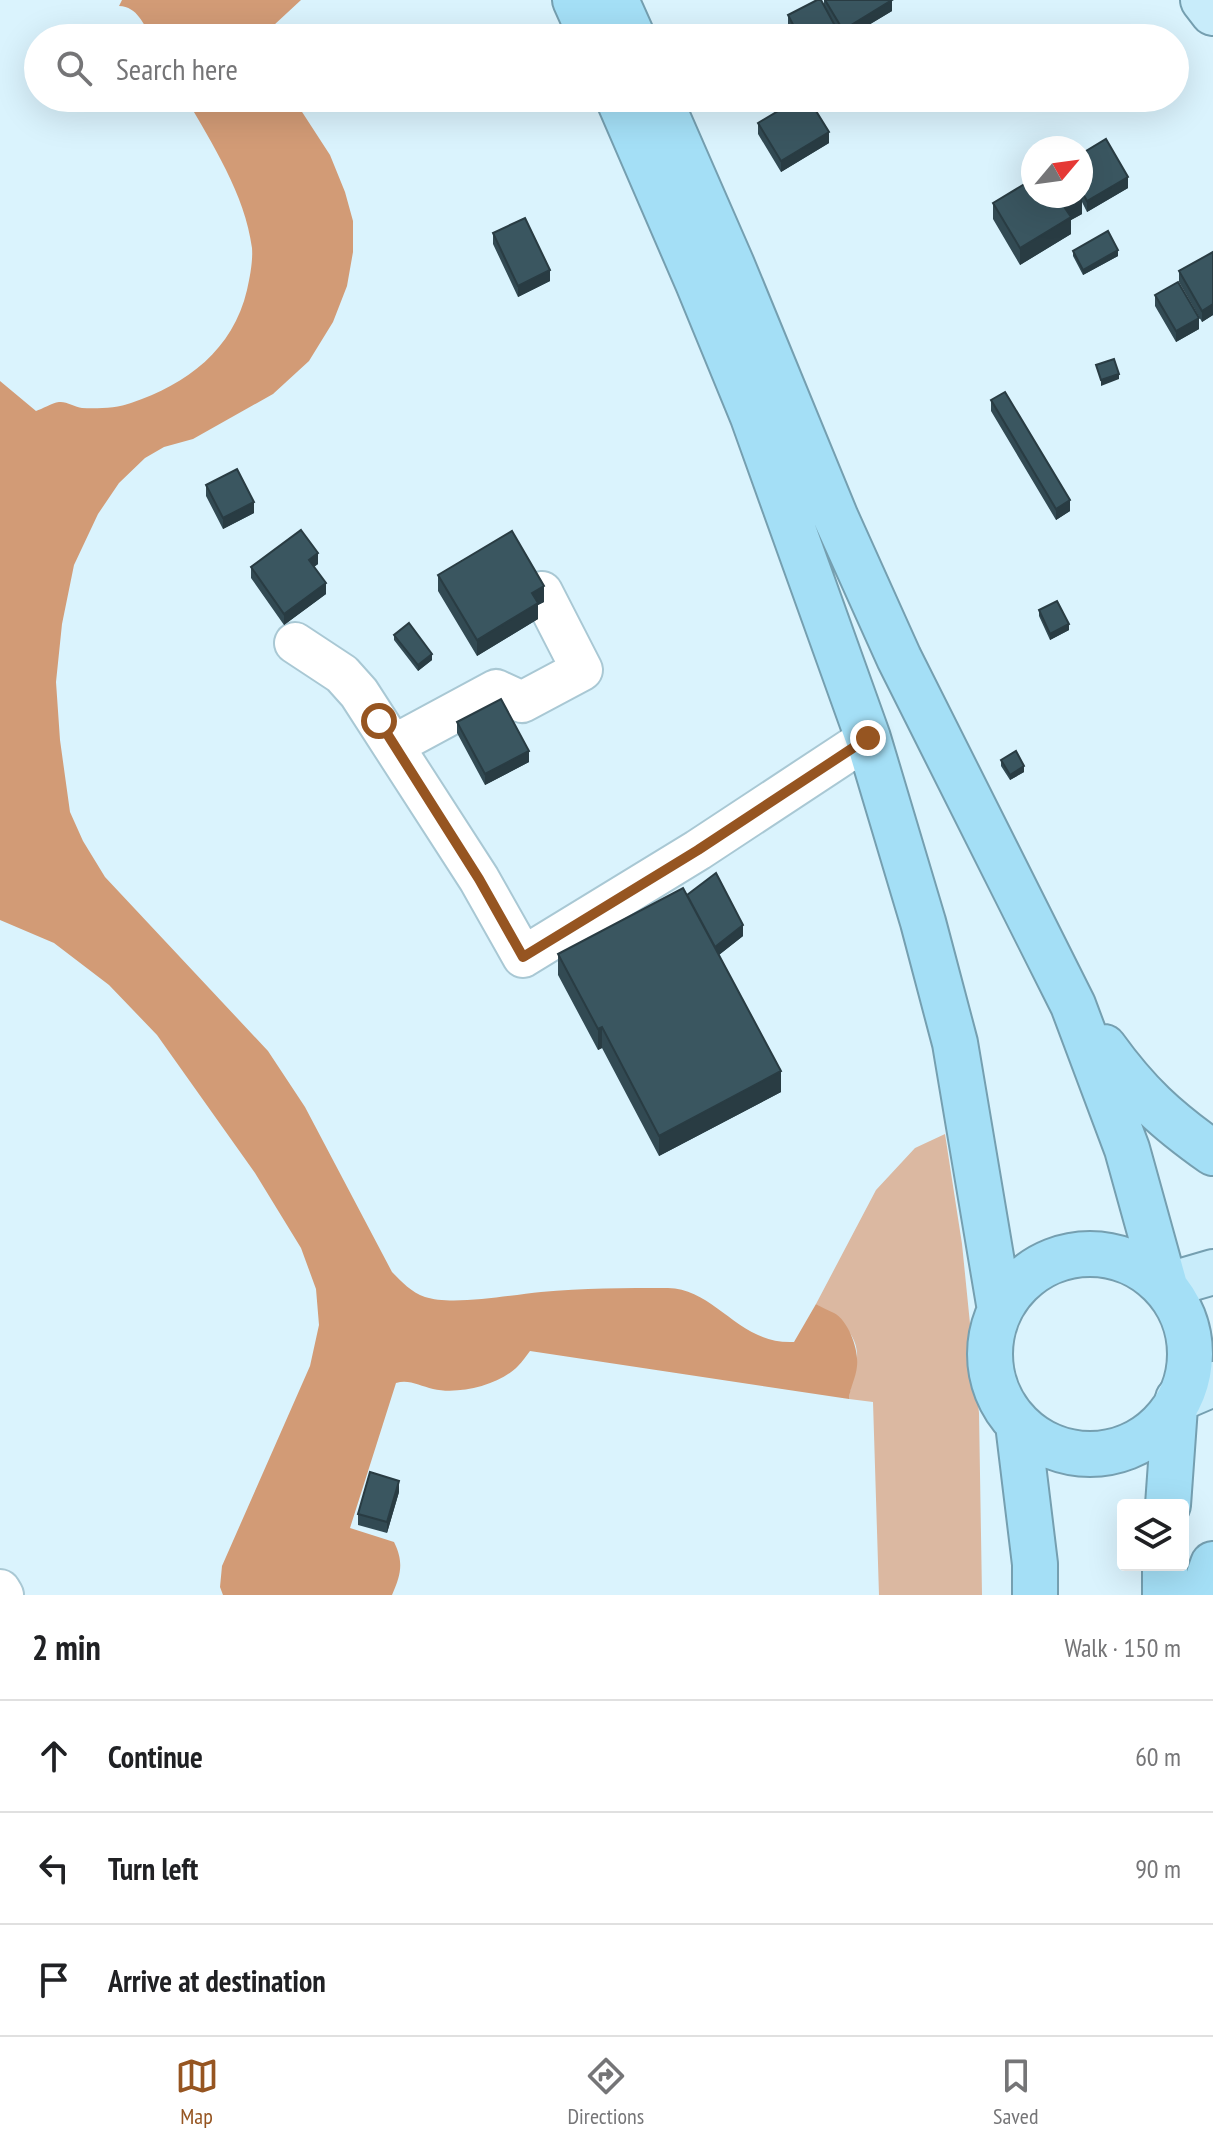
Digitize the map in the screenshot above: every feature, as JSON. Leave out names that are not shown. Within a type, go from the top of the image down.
[{"type":"highway","points":[[575,0],[586,24]]},
{"type":"highway","points":[[616,0],[627,24]]},
{"type":"highway","points":[[624,112],[753,417],[868,738],[923,922],[955,1043],[1000,1310]]},
{"type":"highway","points":[[665,112],[880,616],[1073,1005],[1127,1149],[1165,1286],[1185,1325],[1190,1353],[1186,1381],[1189,1397],[1169,1499]]},
{"type":"highway","points":[[1073,1005],[1130,1083],[1160,1113],[1213,1153]]},
{"type":"highway","points":[[1165,1286],[1132,1263],[1107,1255],[1081,1254],[1056,1260],[1033,1271],[1014,1288],[1000,1310],[990,1340],[991,1370],[1001,1399],[1018,1424],[1043,1442],[1071,1452],[1101,1454],[1129,1446],[1155,1430],[1189,1397]]},
{"type":"highway","points":[[1018,1424],[1035,1564],[1035,1595]]},
{"type":"highway","points":[[1202,1595],[1213,1564]]},
{"type":"highway","points":[[1165,1571],[1165,1595]]},
{"type":"main road","points":[[1203,0],[1213,13]]},
{"type":"main road","points":[[1165,1286],[1213,1272]]},
{"type":"street","points":[[394,745],[496,690],[522,702],[582,670],[542,592]]},
{"type":"street","points":[[295,643],[342,674],[359,693],[479,879],[523,957],[698,850],[868,738]]},
{"type":"shaded area","points":[[122,0],[301,0],[275,24],[144,24],[131,9],[119,6]]},
{"type":"shaded area","points":[[194,112],[302,112],[330,155],[353,221],[353,252],[347,286],[333,322],[309,361],[273,394],[193,439],[164,447],[145,458],[119,483],[98,514],[74,565],[62,624],[56,682],[70,812],[83,841],[105,877],[268,1051],[305,1107],[392,1272],[415,1292],[425,1297],[450,1300],[572,1290],[668,1288],[700,1297],[758,1335],[775,1341],[794,1342],[816,1304],[834,1313],[844,1323],[852,1337],[857,1360],[849,1399],[530,1351],[510,1373],[478,1387],[443,1391],[410,1382],[396,1383],[350,1528],[394,1542],[400,1568],[392,1595],[223,1595],[220,1587],[222,1566],[310,1366],[319,1325],[316,1289],[301,1248],[255,1173],[157,1035],[109,985],[54,943],[0,920],[0,381],[36,411],[59,402],[82,408],[100,408],[120,406],[151,395],[189,375],[205,362],[231,330],[240,311],[252,258],[248,228],[226,170]]},
{"type":"shaded area","points":[[945,1134],[962,1244],[979,1413],[982,1595],[879,1595],[873,1402],[849,1399],[856,1364],[856,1345],[842,1324],[816,1304],[876,1190],[915,1148]]},
{"type":"building","points":[[821,0],[834,24],[793,24],[788,15]]},
{"type":"building","points":[[825,0],[892,0],[853,24],[839,24]]},
{"type":"building","points":[[776,112],[817,112],[829,132],[781,161],[758,123]]},
{"type":"building","points":[[1106,139],[1128,177],[1093,197],[1093,147]]},
{"type":"building","points":[[1021,186],[1021,208],[1065,208],[1071,217],[1020,248],[993,203]]},
{"type":"building","points":[[525,218],[550,270],[518,286],[493,233]]},
{"type":"building","points":[[1108,231],[1118,250],[1083,270],[1073,251]]},
{"type":"building","points":[[1213,252],[1213,304],[1202,311],[1179,271]]},
{"type":"building","points":[[1178,282],[1199,318],[1176,331],[1155,295]]},
{"type":"building","points":[[1114,359],[1119,374],[1101,380],[1096,365]]},
{"type":"building","points":[[1005,392],[1070,500],[1056,509],[991,400]]},
{"type":"building","points":[[237,469],[254,502],[223,518],[206,485]]},
{"type":"building","points":[[301,530],[318,553],[309,560],[326,583],[284,614],[251,567]]},
{"type":"building","points":[[512,531],[544,586],[532,593],[538,603],[477,640],[438,575]]},
{"type":"building","points":[[1057,601],[1069,624],[1050,634],[1039,610]]},
{"type":"building","points":[[409,623],[432,654],[418,665],[394,635]]},
{"type":"building","points":[[501,699],[529,751],[485,774],[457,722]]},
{"type":"building","points":[[1016,751],[1024,766],[1010,775],[1001,760]]},
{"type":"building","points":[[716,873],[743,925],[715,947],[687,895]]},
{"type":"building","points":[[683,888],[781,1071],[659,1136],[602,1027],[598,1029],[558,954]]},
{"type":"building","points":[[370,1472],[399,1481],[387,1522],[358,1514]]},
{"type":"route","points":[[379,721],[479,879],[523,957],[698,850],[868,738]]}]
